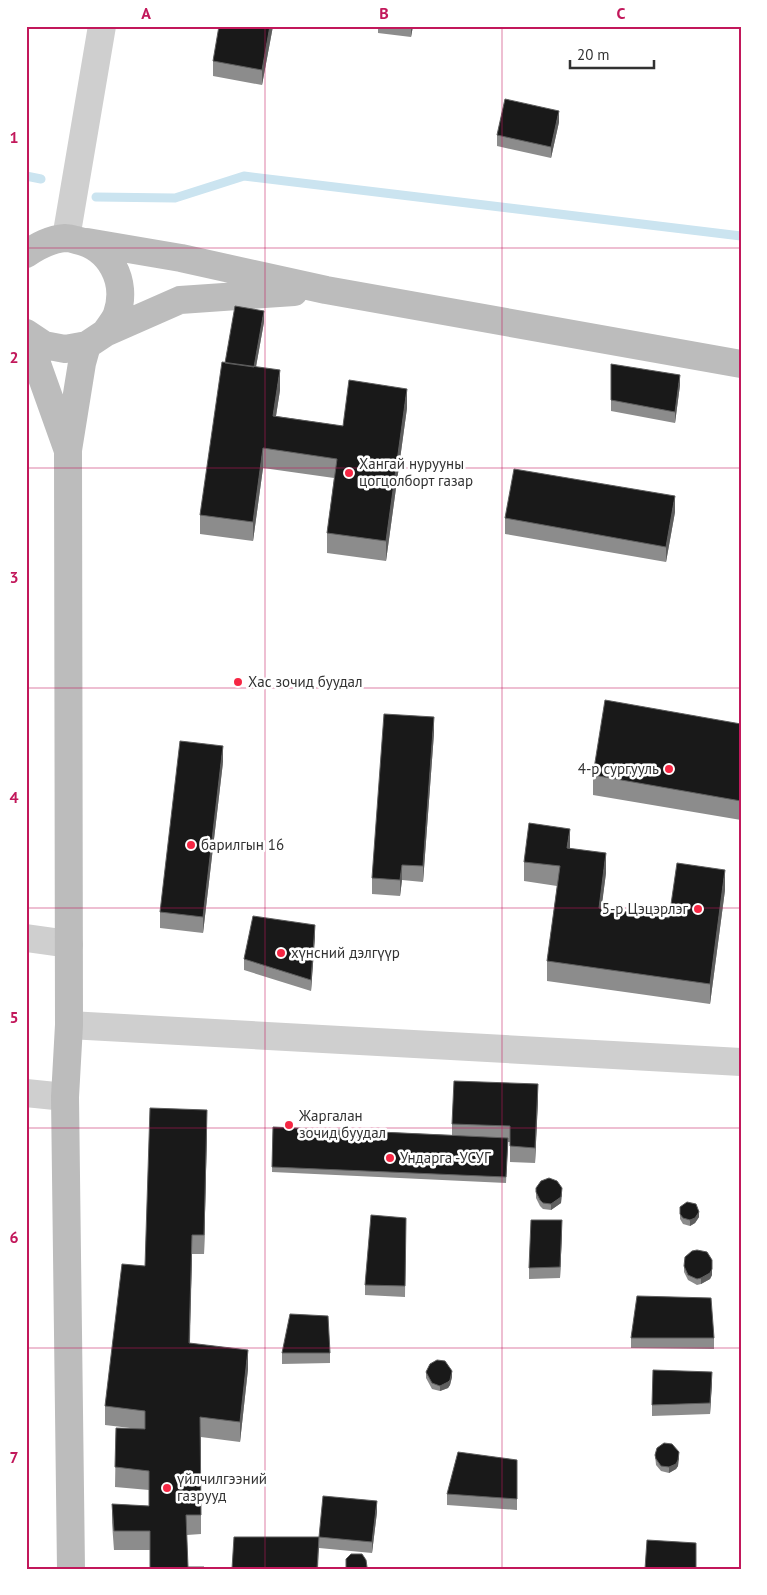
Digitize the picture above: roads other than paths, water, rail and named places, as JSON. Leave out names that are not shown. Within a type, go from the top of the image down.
[{"type":"street","points":[[50,243],[102,26]]},
{"type":"street","points":[[50,243],[181,258],[326,290],[741,364]]},
{"type":"street","points":[[50,243],[106,254],[117,272],[122,294],[117,315],[96,339],[82,363],[68,450],[69,1025],[65,1097],[72,1569]]},
{"type":"street","points":[[26,333],[44,345],[65,349],[96,339],[180,300],[326,290]]},
{"type":"street","points":[[26,333],[68,450]]},
{"type":"street","points":[[26,938],[69,944]]},
{"type":"street","points":[[69,1025],[741,1062]]},
{"type":"street","points":[[26,1092],[65,1097]]},
{"type":"waterway","points":[[26,176],[41,179]]},
{"type":"waterway","points":[[96,197],[175,198],[244,176],[741,236]]},
{"type":"place","name":"Хангай нурууны цогцолборт газар","points":[[349,473]]},
{"type":"place","name":"Хас зочид буудал","points":[[238,682]]},
{"type":"place","name":"4-р сургууль","points":[[669,769]]},
{"type":"place","name":"барилгын 16","points":[[191,845]]},
{"type":"place","name":"5-р Цэцэрлэг","points":[[698,909]]},
{"type":"place","name":"хүнсний дэлгүүр","points":[[281,953]]},
{"type":"place","name":"Жаргалан зочид буудал","points":[[289,1125]]},
{"type":"place","name":"Ундарга -УСУГ","points":[[390,1158]]},
{"type":"place","name":"үйлчилгээний газрууд","points":[[167,1488]]}]
